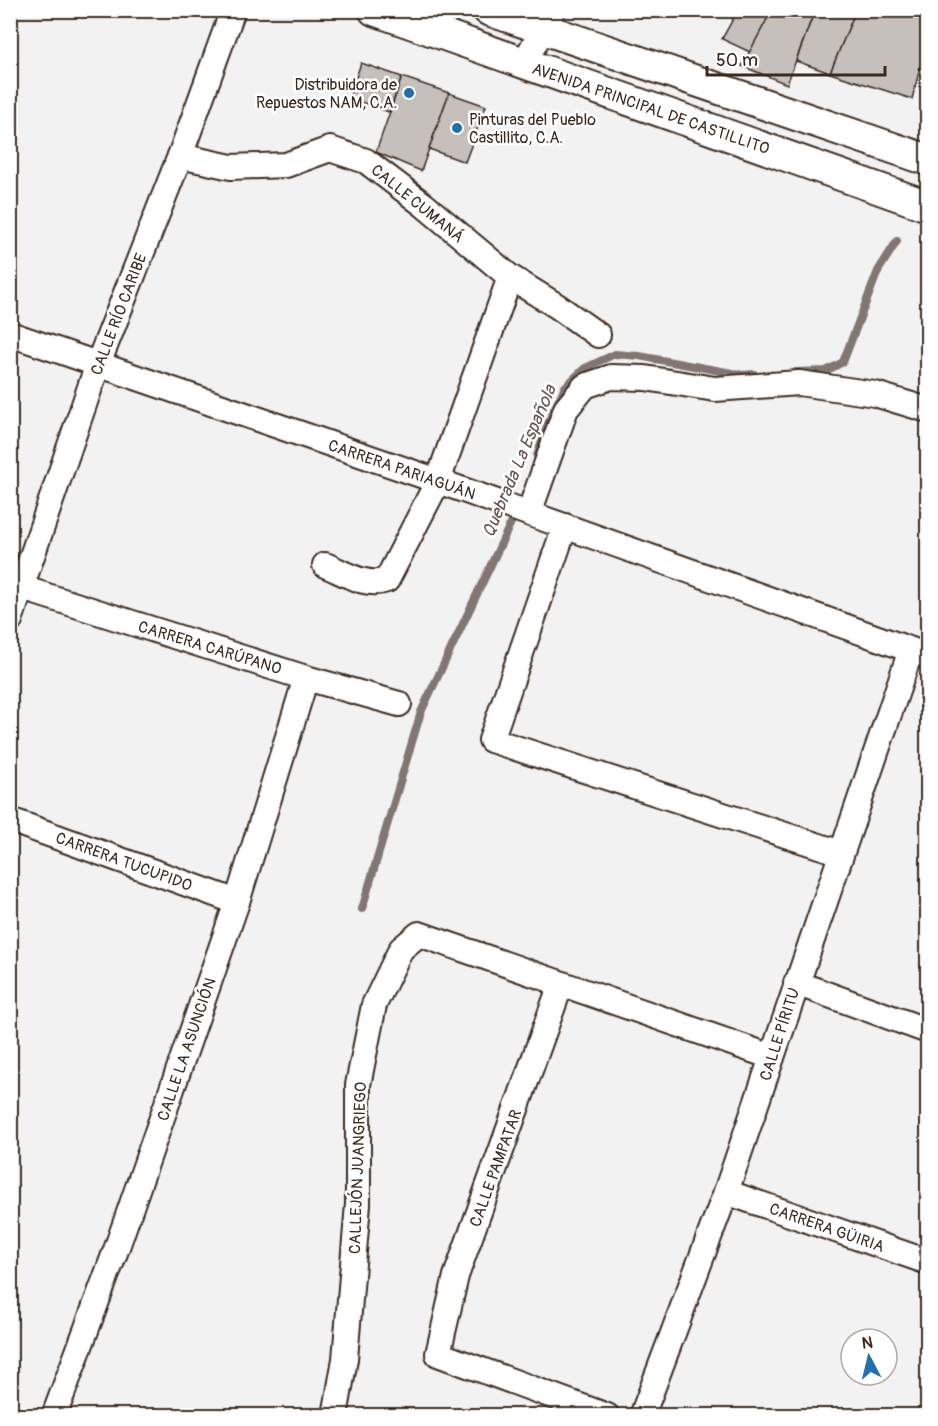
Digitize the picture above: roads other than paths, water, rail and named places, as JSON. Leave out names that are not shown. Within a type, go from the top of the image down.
[{"type":"main road","name":"AVENIDA PRINCIPAL DE CASTILLITO","points":[[375,10],[927,206]]},
{"type":"main road","points":[[488,10],[548,20],[927,160]]},
{"type":"street","name":"CALLE RÍO CARIBE","points":[[10,620],[98,364],[180,156],[232,10]]},
{"type":"street","points":[[524,63],[548,20]]},
{"type":"street","name":"CALLE CUMANÁ","points":[[180,156],[231,167],[286,165],[330,148],[366,161],[424,205],[510,277],[598,335]]},
{"type":"street","points":[[325,565],[369,583],[376,584],[387,580],[438,481],[510,277]]},
{"type":"street","name":"CARRERA PARIAGUÁN","points":[[10,334],[438,481],[919,653]]},
{"type":"street","points":[[528,513],[566,409],[585,386],[611,377],[645,378],[715,389],[800,383],[875,394],[927,411]]},
{"type":"street","points":[[565,526],[491,740],[841,853]]},
{"type":"street","name":"CARRERA CARÚPANO","points":[[22,588],[306,678],[399,704]]},
{"type":"street","name":"CALLE PÍRITU","points":[[642,1416],[726,1192],[841,853],[919,653]]},
{"type":"street","name":"CALLE LA ASUNCIÓN","points":[[54,1416],[116,1250],[237,902],[306,678]]},
{"type":"street","name":"CARRERA TUCUPIDO","points":[[10,820],[237,902]]},
{"type":"street","name":"CALLEJÓN JUANGRIEGO","points":[[335,1416],[345,1359],[358,1204],[358,1085],[374,1005],[401,949],[418,934],[561,984]]},
{"type":"street","points":[[796,983],[927,1031]]},
{"type":"street","points":[[561,984],[772,1057]]},
{"type":"street","name":"CALLE PAMPATAR","points":[[561,984],[456,1276],[438,1354],[601,1415]]},
{"type":"street","name":"CARRERA GÜIRIA","points":[[726,1192],[927,1262]]},
{"type":"waterway","name":"Quebrada La Española","points":[[796,372],[826,371],[843,362],[878,271],[897,241]]},
{"type":"waterway","name":"Quebrada La Española","points":[[537,456],[549,420],[565,387],[585,368],[615,354],[639,356],[743,375],[754,374]]},
{"type":"waterway","name":"Quebrada La Española","points":[[362,909],[421,712],[516,512]]},
{"type":"place","name":"Distribuidora de Repuestos NAM, C.A.","points":[[409,93]]},
{"type":"place","name":"Pinturas del Pueblo Castillito, C.A.","points":[[457,128]]}]
